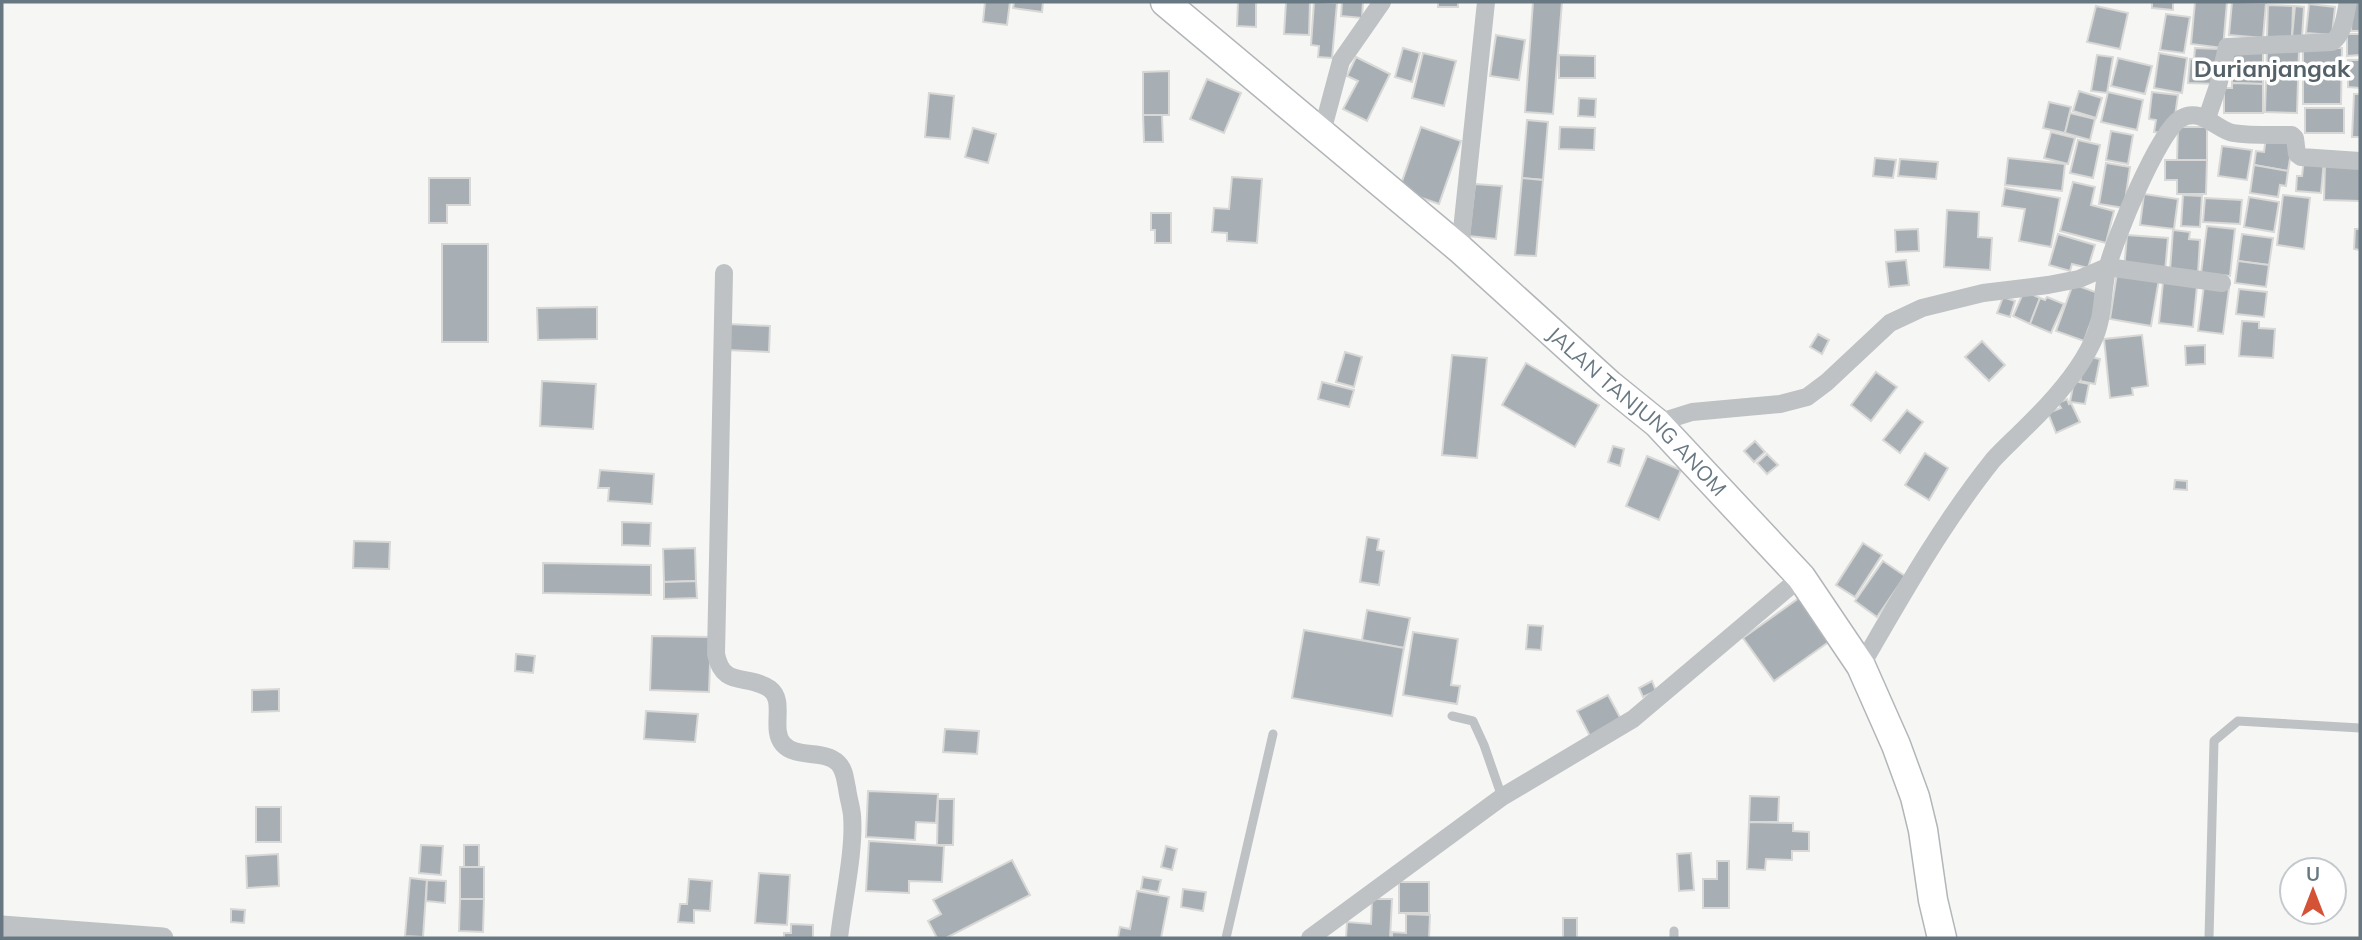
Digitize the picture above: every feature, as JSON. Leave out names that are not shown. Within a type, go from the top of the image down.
[{"type":"main road","name":"JALAN TANJUNG ANOM","points":[[1165,2],[1460,249],[1657,424],[1801,577],[1861,666],[1896,745],[1915,797],[1926,841],[1933,901],[1942,938]]},
{"type":"street","points":[[1322,132],[1341,61],[1382,2]]},
{"type":"street","points":[[1460,249],[1486,2]]},
{"type":"street","points":[[2207,118],[2227,47],[2332,42],[2337,40],[2341,31],[2348,2]]},
{"type":"street","points":[[1861,666],[1922,560],[1994,458],[2057,396],[2092,344],[2103,312],[2107,267],[2121,225],[2147,168],[2179,119],[2207,118],[2221,130],[2233,133],[2292,135],[2295,138],[2297,154],[2301,156],[2360,162]]},
{"type":"street","points":[[1657,424],[1692,412],[1780,404],[1807,397],[1827,382],[1890,323],[1922,308],[1983,293],[2079,279],[2107,267],[2222,283]]},
{"type":"street","points":[[724,272],[716,654],[719,668],[729,676],[773,690],[777,701],[778,734],[786,747],[831,758],[842,767],[852,816],[839,938]]},
{"type":"street","points":[[1310,938],[1502,797],[1633,719],[1801,577]]},
{"type":"street","points":[[2,926],[163,938]]},
{"type":"lane","points":[[1452,716],[1473,721],[1502,797]]},
{"type":"lane","points":[[2209,938],[2214,741],[2238,721],[2360,728]]},
{"type":"lane","points":[[1226,938],[1273,734]]},
{"type":"building","points":[[985,2],[1010,2],[1007,25],[983,22]]},
{"type":"building","points":[[1014,2],[1043,2],[1042,12],[1013,8]]},
{"type":"building","points":[[1238,2],[1256,2],[1256,27],[1237,26]]},
{"type":"building","points":[[1286,2],[1310,2],[1309,35],[1284,34]]},
{"type":"building","points":[[1314,2],[1337,3],[1332,58],[1318,57],[1319,46],[1311,45]]},
{"type":"building","points":[[1342,2],[1363,2],[1362,18],[1341,16]]},
{"type":"building","points":[[1438,2],[1458,2],[1458,7],[1438,7]]},
{"type":"building","points":[[1533,2],[1562,2],[1553,114],[1525,112]]},
{"type":"building","points":[[2152,2],[2173,2],[2173,10],[2152,8]]},
{"type":"building","points":[[2195,2],[2227,2],[2223,48],[2191,44]]},
{"type":"building","points":[[2232,2],[2266,3],[2263,38],[2229,35]]},
{"type":"building","points":[[2352,2],[2360,2],[2360,31],[2351,31]]},
{"type":"building","points":[[2309,4],[2335,7],[2332,35],[2306,33]]},
{"type":"building","points":[[2268,5],[2293,6],[2292,38],[2267,37]]},
{"type":"building","points":[[2096,6],[2128,13],[2120,49],[2087,42]]},
{"type":"building","points":[[2295,6],[2304,7],[2302,38],[2292,37]]},
{"type":"building","points":[[2166,14],[2190,17],[2184,53],[2160,50]]},
{"type":"building","points":[[2347,34],[2360,34],[2360,55],[2347,56]]},
{"type":"building","points":[[1496,35],[1525,40],[1519,80],[1490,76]]},
{"type":"building","points":[[2303,47],[2342,48],[2341,104],[2303,104]]},
{"type":"building","points":[[1403,48],[1420,53],[1412,82],[1395,77]]},
{"type":"building","points":[[2195,48],[2219,49],[2217,84],[2188,83],[2190,59],[2194,59]]},
{"type":"building","points":[[2232,49],[2263,50],[2263,84],[2232,83]]},
{"type":"building","points":[[2267,50],[2299,51],[2297,113],[2265,112]]},
{"type":"building","points":[[1423,53],[1456,61],[1444,106],[1412,98]]},
{"type":"building","points":[[2159,53],[2187,58],[2182,93],[2154,88]]},
{"type":"building","points":[[1559,55],[1595,56],[1595,78],[1559,78]]},
{"type":"building","points":[[2097,55],[2113,57],[2107,93],[2091,91]]},
{"type":"building","points":[[1356,57],[1390,74],[1367,121],[1343,109],[1358,81],[1347,76]]},
{"type":"building","points":[[2118,58],[2152,66],[2145,94],[2111,86]]},
{"type":"building","points":[[2348,60],[2360,60],[2360,88],[2348,87]]},
{"type":"building","points":[[1169,71],[1169,115],[1143,115],[1143,72]]},
{"type":"building","points":[[1207,79],[1241,93],[1224,133],[1190,119]]},
{"type":"building","points":[[2232,83],[2263,84],[2263,113],[2224,113],[2224,88],[2232,88]]},
{"type":"building","points":[[2079,91],[2102,98],[2096,118],[2073,111]]},
{"type":"building","points":[[2108,92],[2143,100],[2137,130],[2101,122]]},
{"type":"building","points":[[2152,92],[2178,95],[2174,123],[2165,133],[2154,132],[2156,120],[2149,119]]},
{"type":"building","points":[[929,93],[954,96],[950,139],[925,137]]},
{"type":"building","points":[[2354,94],[2360,94],[2360,137],[2352,137]]},
{"type":"building","points":[[1579,98],[1596,99],[1595,117],[1578,116]]},
{"type":"building","points":[[2049,102],[2071,107],[2065,133],[2043,128]]},
{"type":"building","points":[[2305,108],[2344,108],[2344,133],[2305,133]]},
{"type":"building","points":[[2070,113],[2095,119],[2090,140],[2065,133]]},
{"type":"building","points":[[1143,115],[1162,115],[1163,142],[1144,142]]},
{"type":"building","points":[[1527,120],[1548,122],[1543,180],[1522,178]]},
{"type":"building","points":[[1421,127],[1461,141],[1439,204],[1399,190]]},
{"type":"building","points":[[1560,127],[1595,128],[1594,150],[1559,149]]},
{"type":"building","points":[[2178,127],[2207,127],[2207,160],[2177,160]]},
{"type":"building","points":[[973,128],[996,134],[988,163],[965,157]]},
{"type":"building","points":[[2111,131],[2133,135],[2128,164],[2106,160]]},
{"type":"building","points":[[2051,132],[2075,138],[2068,164],[2044,158]]},
{"type":"building","points":[[2266,137],[2293,141],[2288,171],[2254,165],[2256,151],[2264,152]]},
{"type":"building","points":[[2078,140],[2100,145],[2093,178],[2070,173]]},
{"type":"building","points":[[2222,146],[2252,150],[2247,180],[2218,176]]},
{"type":"building","points":[[1875,158],[1896,160],[1893,178],[1873,176]]},
{"type":"building","points":[[2008,158],[2065,164],[2062,191],[2005,185]]},
{"type":"building","points":[[1900,159],[1938,162],[1936,179],[1898,176]]},
{"type":"building","points":[[2304,159],[2324,160],[2321,193],[2296,191],[2297,176],[2302,176]]},
{"type":"building","points":[[2165,160],[2207,160],[2206,194],[2177,194],[2177,180],[2165,180]]},
{"type":"building","points":[[2106,163],[2130,167],[2124,208],[2099,204]]},
{"type":"building","points":[[2325,163],[2360,164],[2360,201],[2324,200]]},
{"type":"building","points":[[2254,165],[2288,171],[2286,186],[2280,185],[2278,197],[2250,193]]},
{"type":"building","points":[[1232,177],[1262,179],[1257,243],[1227,241],[1227,233],[1212,232],[1214,208],[1229,209]]},
{"type":"building","points":[[429,178],[470,178],[470,205],[447,205],[447,223],[429,223]]},
{"type":"building","points":[[1522,178],[1543,180],[1536,256],[1515,255]]},
{"type":"building","points":[[2073,182],[2095,187],[2091,205],[2114,211],[2106,243],[2060,231]]},
{"type":"building","points":[[1475,184],[1502,186],[1496,239],[1469,236]]},
{"type":"building","points":[[2005,188],[2060,198],[2051,247],[2019,241],[2025,209],[2002,206]]},
{"type":"building","points":[[2144,194],[2178,199],[2174,229],[2140,225]]},
{"type":"building","points":[[2183,195],[2202,196],[2200,227],[2181,226]]},
{"type":"building","points":[[2283,195],[2310,198],[2304,249],[2277,245]]},
{"type":"building","points":[[2249,197],[2279,202],[2274,232],[2244,227]]},
{"type":"building","points":[[2205,198],[2242,200],[2240,224],[2203,222]]},
{"type":"building","points":[[1947,210],[1979,212],[1978,237],[1992,238],[1990,270],[1944,267]]},
{"type":"building","points":[[1151,213],[1171,213],[1171,243],[1155,243],[1155,230],[1151,230]]},
{"type":"building","points":[[2207,226],[2235,229],[2230,276],[2201,273]]},
{"type":"building","points":[[1918,229],[1919,251],[1896,252],[1895,230]]},
{"type":"building","points":[[2355,229],[2360,229],[2360,250],[2354,249]]},
{"type":"building","points":[[2173,230],[2190,232],[2189,239],[2200,240],[2198,273],[2170,270]]},
{"type":"building","points":[[2058,234],[2095,245],[2088,268],[2072,264],[2070,271],[2049,265]]},
{"type":"building","points":[[2242,234],[2273,238],[2269,265],[2238,261]]},
{"type":"building","points":[[2127,235],[2168,238],[2165,272],[2124,269]]},
{"type":"building","points":[[442,244],[488,244],[488,342],[442,342]]},
{"type":"building","points":[[1906,260],[1909,285],[1889,287],[1886,262]]},
{"type":"building","points":[[2238,261],[2269,265],[2266,287],[2235,283]]},
{"type":"building","points":[[2117,273],[2159,279],[2151,326],[2110,319]]},
{"type":"building","points":[[2163,282],[2197,286],[2193,327],[2159,323]]},
{"type":"building","points":[[2073,284],[2101,294],[2084,341],[2056,331]]},
{"type":"building","points":[[2204,285],[2229,289],[2223,334],[2198,331]]},
{"type":"building","points":[[2239,289],[2267,292],[2264,317],[2236,314]]},
{"type":"building","points":[[2024,291],[2040,298],[2030,324],[2013,316]]},
{"type":"building","points":[[2003,297],[2015,301],[2010,317],[1997,313]]},
{"type":"building","points":[[2047,297],[2064,304],[2051,333],[2030,324],[2040,298],[2045,300]]},
{"type":"building","points":[[597,307],[597,339],[538,340],[537,308]]},
{"type":"building","points":[[2242,321],[2259,322],[2259,328],[2275,329],[2273,358],[2239,356]]},
{"type":"building","points":[[728,324],[770,326],[769,352],[727,350]]},
{"type":"building","points":[[1818,334],[1829,340],[1822,354],[1810,347]]},
{"type":"building","points":[[2142,335],[2148,386],[2132,388],[2133,395],[2110,398],[2104,339]]},
{"type":"building","points":[[1982,341],[2005,365],[1989,381],[1965,357]]},
{"type":"building","points":[[2205,345],[2205,364],[2186,365],[2185,346]]},
{"type":"building","points":[[1345,352],[1362,357],[1354,387],[1336,382]]},
{"type":"building","points":[[1452,355],[1487,358],[1477,458],[1442,455]]},
{"type":"building","points":[[2086,356],[2100,359],[2095,384],[2080,381]]},
{"type":"building","points":[[1526,363],[1599,405],[1575,447],[1502,405]]},
{"type":"building","points":[[1876,372],[1897,387],[1871,421],[1851,405]]},
{"type":"building","points":[[542,381],[596,384],[593,429],[540,426]]},
{"type":"building","points":[[2074,381],[2089,384],[2085,404],[2070,402]]},
{"type":"building","points":[[1322,382],[1354,390],[1349,407],[1318,399]]},
{"type":"building","points":[[2067,399],[2080,422],[2056,433],[2048,413],[2061,408],[2058,403]]},
{"type":"building","points":[[1907,410],[1923,422],[1900,453],[1883,440]]},
{"type":"building","points":[[1755,441],[1765,452],[1754,462],[1744,451]]},
{"type":"building","points":[[1613,446],[1624,449],[1620,466],[1608,462]]},
{"type":"building","points":[[1925,453],[1948,468],[1929,500],[1905,485]]},
{"type":"building","points":[[1767,454],[1778,465],[1767,474],[1757,463]]},
{"type":"building","points":[[1647,456],[1681,470],[1659,520],[1626,506]]},
{"type":"building","points":[[600,470],[654,474],[652,504],[608,501],[609,488],[598,488]]},
{"type":"building","points":[[2175,480],[2187,481],[2187,490],[2174,489]]},
{"type":"building","points":[[622,522],[651,523],[650,546],[622,545]]},
{"type":"building","points":[[1367,537],[1379,539],[1377,550],[1384,551],[1379,585],[1360,582]]},
{"type":"building","points":[[354,541],[390,542],[389,569],[353,568]]},
{"type":"building","points":[[1863,543],[1882,555],[1855,597],[1836,585]]},
{"type":"building","points":[[695,548],[696,581],[664,582],[663,549]]},
{"type":"building","points":[[1883,561],[1905,576],[1877,617],[1855,601]]},
{"type":"building","points":[[543,563],[651,565],[651,595],[543,593]]},
{"type":"building","points":[[696,581],[697,598],[664,599],[664,582]]},
{"type":"building","points":[[1799,598],[1830,641],[1774,681],[1743,638]]},
{"type":"building","points":[[1367,610],[1410,618],[1404,648],[1362,640]]},
{"type":"building","points":[[1528,625],[1543,626],[1541,650],[1526,649]]},
{"type":"building","points":[[1304,630],[1404,648],[1392,716],[1292,698]]},
{"type":"building","points":[[1413,632],[1458,639],[1451,685],[1460,686],[1457,704],[1403,695]]},
{"type":"building","points":[[652,636],[711,637],[709,692],[650,690]]},
{"type":"building","points":[[516,654],[535,656],[533,673],[515,671]]},
{"type":"building","points":[[1652,681],[1656,691],[1643,697],[1639,688]]},
{"type":"building","points":[[279,689],[279,711],[252,712],[252,690]]},
{"type":"building","points":[[1608,695],[1622,721],[1591,738],[1577,711]]},
{"type":"building","points":[[646,711],[698,714],[695,742],[644,739]]},
{"type":"building","points":[[945,729],[979,731],[977,754],[943,752]]},
{"type":"building","points":[[868,791],[938,794],[936,823],[916,822],[915,840],[866,837]]},
{"type":"building","points":[[1750,796],[1779,797],[1778,822],[1749,822]]},
{"type":"building","points":[[938,799],[954,799],[953,845],[937,845]]},
{"type":"building","points":[[256,807],[281,807],[281,842],[256,842]]},
{"type":"building","points":[[1749,822],[1793,823],[1793,831],[1809,832],[1809,851],[1792,851],[1792,860],[1766,859],[1765,870],[1747,869]]},
{"type":"building","points":[[869,841],[944,846],[942,882],[909,881],[909,893],[866,891]]},
{"type":"building","points":[[421,845],[443,846],[441,875],[419,873]]},
{"type":"building","points":[[464,845],[479,845],[479,867],[464,867]]},
{"type":"building","points":[[1166,846],[1177,849],[1172,870],[1161,867]]},
{"type":"building","points":[[1691,853],[1694,890],[1679,891],[1677,854]]},
{"type":"building","points":[[278,854],[279,886],[247,888],[246,856]]},
{"type":"building","points":[[1012,860],[1030,895],[946,938],[937,938],[928,921],[941,914],[933,900]]},
{"type":"building","points":[[1717,861],[1729,861],[1729,908],[1703,908],[1703,879],[1717,879]]},
{"type":"building","points":[[460,867],[484,867],[484,899],[460,899]]},
{"type":"building","points":[[759,873],[790,875],[787,925],[755,923]]},
{"type":"building","points":[[1143,877],[1161,880],[1158,892],[1141,889]]},
{"type":"building","points":[[410,878],[427,880],[423,937],[405,936]]},
{"type":"building","points":[[689,879],[712,881],[710,911],[694,910],[694,923],[678,922],[680,904],[687,904]]},
{"type":"building","points":[[427,880],[446,881],[445,903],[426,901]]},
{"type":"building","points":[[1399,882],[1429,882],[1429,913],[1399,913]]},
{"type":"building","points":[[1183,889],[1206,892],[1203,911],[1181,907]]},
{"type":"building","points":[[1137,891],[1169,897],[1161,938],[1118,938],[1120,927],[1130,929]]},
{"type":"building","points":[[460,899],[484,899],[483,932],[459,931]]},
{"type":"building","points":[[1372,899],[1392,899],[1390,938],[1346,938],[1347,922],[1371,924]]},
{"type":"building","points":[[231,909],[245,910],[244,923],[231,922]]},
{"type":"building","points":[[1406,914],[1430,915],[1429,938],[1392,938],[1392,932],[1406,933]]},
{"type":"building","points":[[1563,918],[1577,918],[1577,938],[1563,938]]},
{"type":"building","points":[[791,924],[813,925],[813,938],[784,938],[784,933],[791,933]]},
{"type":"district","name":"Durianjangak","points":[[2272,69]]}]
